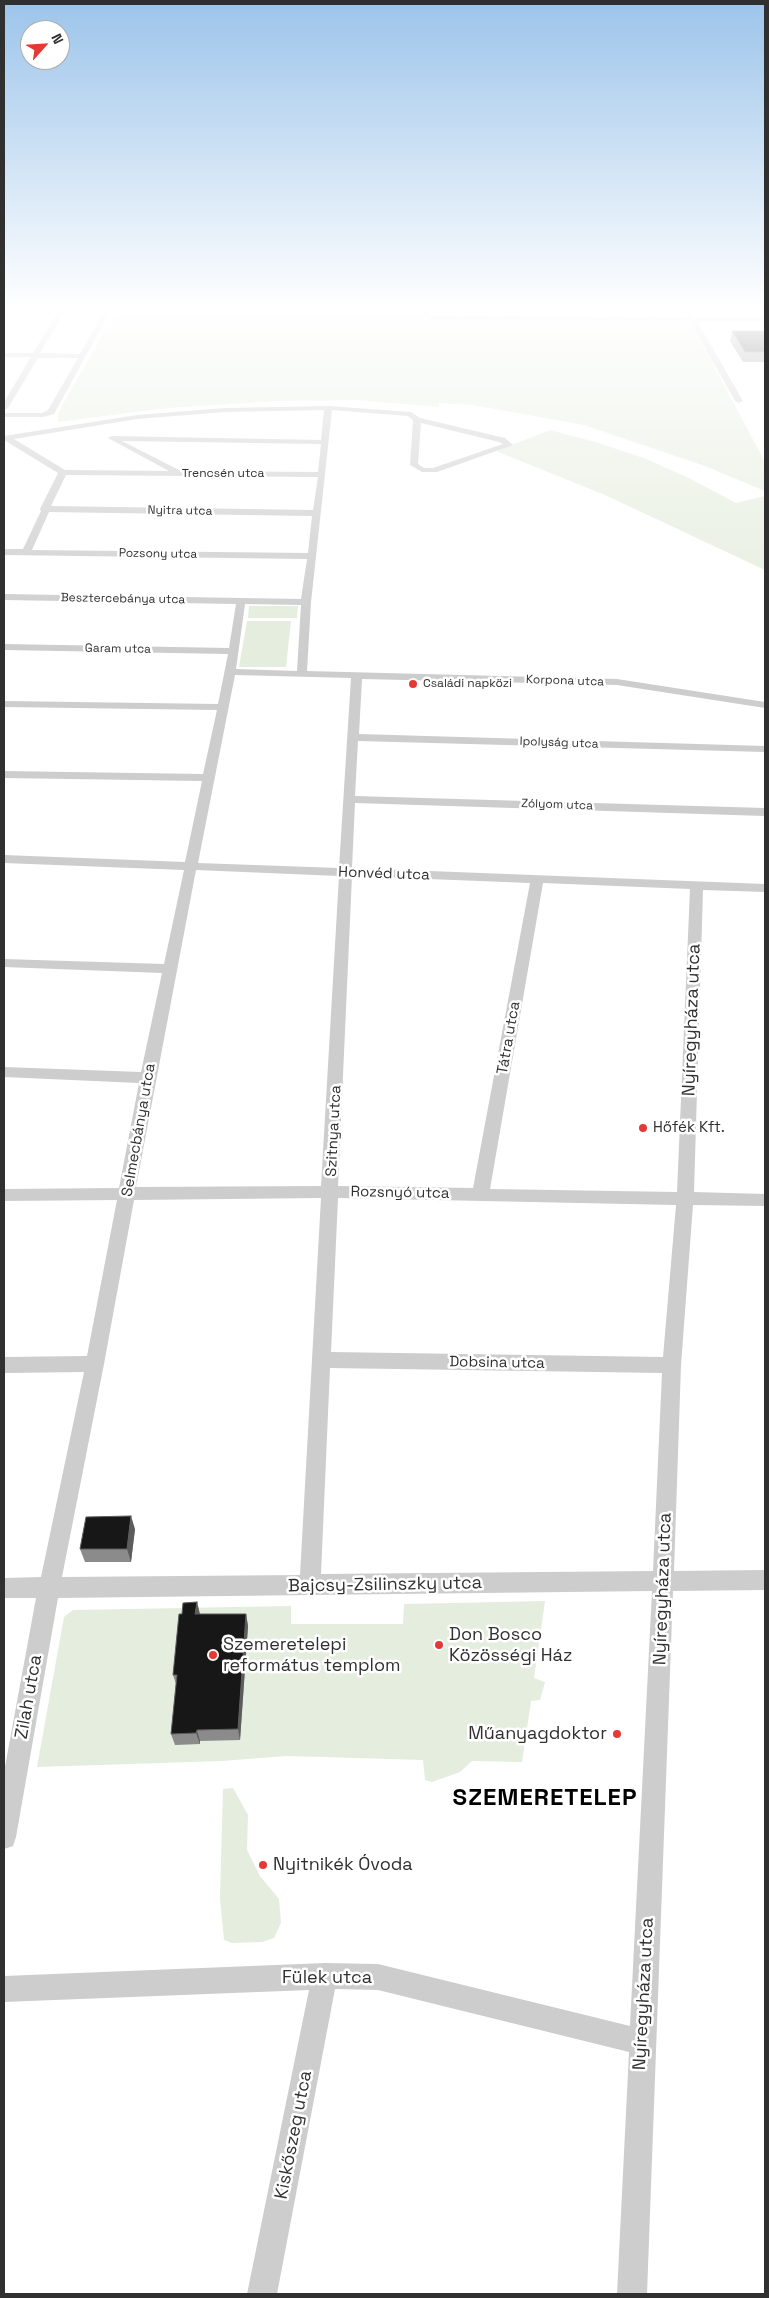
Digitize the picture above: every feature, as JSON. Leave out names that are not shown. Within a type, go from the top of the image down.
[{"type":"street","points":[[4,415],[49,413]]},
{"type":"street","points":[[6,438],[84,424],[184,413]]},
{"type":"street","points":[[302,674],[306,602],[322,475],[327,413]]},
{"type":"street","points":[[407,413],[411,414],[417,420],[502,440],[508,444],[434,470],[422,470],[414,464],[417,420]]},
{"type":"street","points":[[84,424],[182,474]]},
{"type":"street","points":[[105,435],[324,442]]},
{"type":"street","points":[[6,438],[63,472],[44,509],[26,552]]},
{"type":"street","name":"Trencsén utca","points":[[63,472],[322,475]]},
{"type":"street","name":"Nyitra utca","points":[[44,509],[316,514]]},
{"type":"street","name":"Pozsony utca","points":[[4,552],[312,556]]},
{"type":"street","name":"Besztercebánya utca","points":[[4,597],[306,602]]},
{"type":"street","name":"Selmecbánya utca","points":[[50,1588],[128,1194],[148,1078],[209,778],[221,707],[230,672],[241,601]]},
{"type":"street","name":"Garam utca","points":[[4,647],[232,651]]},
{"type":"street","name":"Korpona utca","points":[[230,672],[626,683],[764,708]]},
{"type":"street","name":"Szitnya utca","points":[[310,1586],[349,799],[357,675]]},
{"type":"street","points":[[4,704],[221,707]]},
{"type":"street","name":"Ipolyság utca","points":[[353,737],[765,749]]},
{"type":"street","points":[[4,774],[209,778]]},
{"type":"street","name":"Zólyom utca","points":[[349,799],[765,812]]},
{"type":"street","name":"Honvéd utca","points":[[4,859],[765,888]]},
{"type":"street","name":"Tátra utca","points":[[480,1195],[537,880]]},
{"type":"street","name":"Nyíregyháza utca","points":[[632,2294],[672,1365],[685,1200],[697,885]]},
{"type":"street","points":[[4,963],[170,969]]},
{"type":"street","points":[[4,1072],[148,1078]]},
{"type":"street","name":"Rozsnyó utca","points":[[4,1195],[331,1192],[765,1200]]},
{"type":"street","name":"Dobsina utca","points":[[321,1360],[672,1365]]},
{"type":"street","points":[[4,1365],[95,1364]]},
{"type":"street","name":"Bajcsy-Zsilinszky utca","points":[[4,1588],[765,1580]]},
{"type":"street","name":"Zilah utca","points":[[4,1837],[9,1776],[50,1588]]},
{"type":"street","name":"Fülek utca","points":[[4,1990],[325,1976],[378,1977],[642,2042]]},
{"type":"street","name":"Kiskőszeg utca","points":[[262,2294],[325,1976]]},
{"type":"green space","points":[[58,413],[126,413],[58,422]]},
{"type":"green space","points":[[519,413],[739,413],[765,462],[765,491],[705,466],[584,425]]},
{"type":"green space","points":[[550,430],[599,443],[646,459],[689,478],[736,503],[765,496],[765,570],[605,495],[496,451]]},
{"type":"green space","points":[[249,606],[298,606],[297,618],[248,618]]},
{"type":"green space","points":[[247,621],[291,621],[286,667],[239,667]]},
{"type":"green space","points":[[545,1601],[534,1678],[545,1682],[540,1700],[531,1701],[522,1762],[472,1761],[460,1772],[432,1782],[425,1780],[423,1760],[287,1756],[222,1761],[37,1767],[64,1617],[73,1610],[291,1606],[291,1624],[403,1624],[404,1604]]},
{"type":"green space","points":[[233,1788],[248,1815],[247,1850],[260,1876],[279,1899],[281,1923],[274,1938],[262,1942],[232,1943],[224,1940],[220,1898],[223,1789]]},
{"type":"building","points":[[131,1516],[127,1549],[80,1549],[86,1517]]},
{"type":"building","name":"Szemeretelepi református templom","points":[[197,1602],[195,1614],[246,1614],[238,1729],[197,1730],[196,1733],[171,1734],[177,1675],[173,1675],[179,1614],[182,1614],[183,1603]]},
{"type":"place","name":"Családi napközi","points":[[413,684]]},
{"type":"place","name":"Hőfék Kft.","points":[[643,1128]]},
{"type":"place","name":"Don Bosco Közösségi Ház","points":[[439,1645]]},
{"type":"place","name":"Szemeretelepi református templom","points":[[213,1655]]},
{"type":"place","name":"Műanyagdoktor","points":[[617,1734]]},
{"type":"place","name":"Nyitnikék Óvoda","points":[[263,1865]]},
{"type":"district","name":"SZEMERETELEP","points":[[545,1798]]}]
